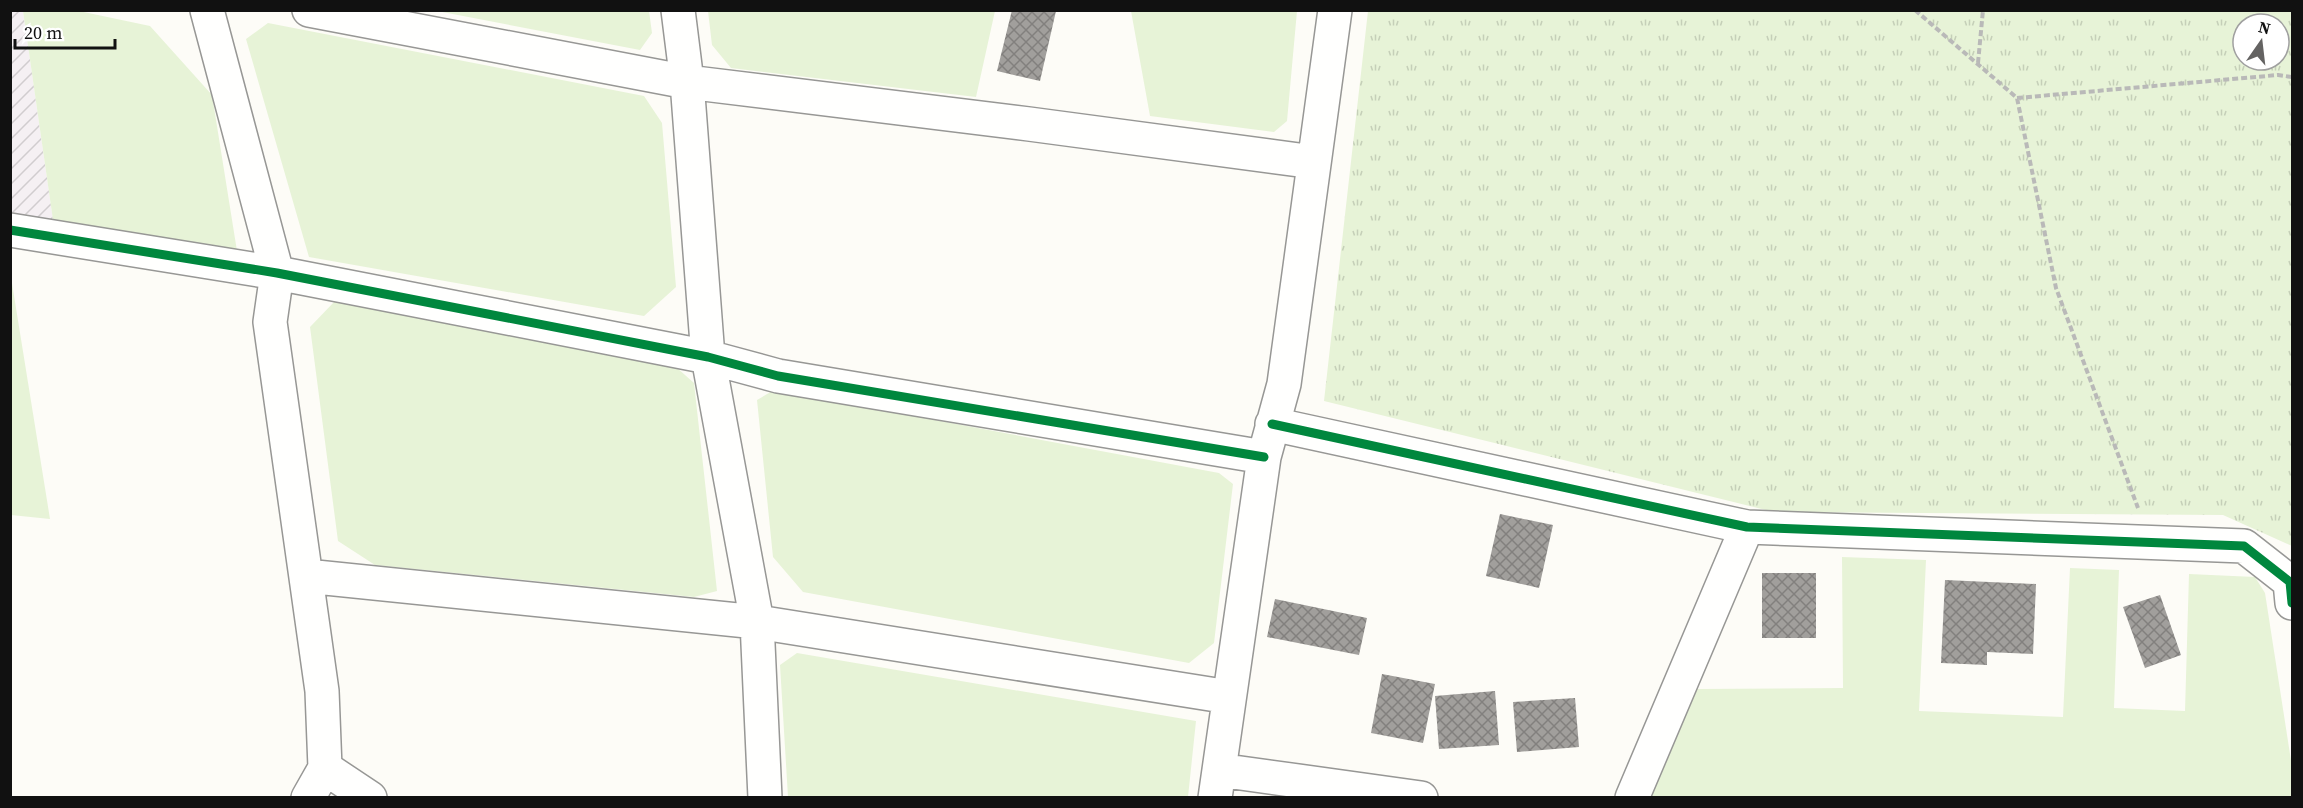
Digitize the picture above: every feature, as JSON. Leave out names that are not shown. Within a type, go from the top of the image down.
[{"type":"street","points":[[207,10],[277,273],[270,322],[322,691],[325,768],[308,798]]},
{"type":"street","points":[[309,10],[687,82],[1314,162]]},
{"type":"street","points":[[678,10],[687,82],[708,357],[757,622],[765,798]]},
{"type":"street","points":[[1335,10],[1284,384],[1264,457],[1217,784],[1421,798]]},
{"type":"street","points":[[10,231],[277,273],[708,357],[778,376],[1264,457]]},
{"type":"street","points":[[1272,424],[1747,527],[2244,546],[2290,582],[2292,603]]},
{"type":"street","points":[[1632,798],[1747,527]]},
{"type":"street","points":[[306,576],[757,622],[1229,697]]},
{"type":"street","points":[[325,768],[370,798]]},
{"type":"path","points":[[1915,10],[2017,98],[2056,288],[2151,542]]},
{"type":"path","points":[[1978,64],[1983,10]]},
{"type":"path","points":[[2017,98],[2278,75],[2292,76]]},
{"type":"shaded area","points":[[10,11],[23,11],[53,220],[11,212]]},
{"type":"green space","points":[[708,10],[995,11],[976,97],[731,68],[712,45]]},
{"type":"green space","points":[[23,11],[79,11],[150,26],[212,95],[237,251],[53,220]]},
{"type":"green space","points":[[437,11],[649,11],[652,33],[640,50]]},
{"type":"green space","points":[[1131,11],[1297,11],[1287,121],[1274,132],[1150,116]]},
{"type":"green space","points":[[1368,11],[2292,11],[2292,546],[2223,515],[1774,512],[1324,401]]},
{"type":"green space","points":[[268,23],[644,96],[662,123],[676,287],[644,316],[309,257],[246,39]]},
{"type":"green space","points":[[11,277],[50,519],[11,515]]},
{"type":"green space","points":[[335,301],[676,367],[694,383],[717,591],[694,597],[375,565],[338,541],[310,327]]},
{"type":"green space","points":[[774,390],[1219,473],[1233,484],[1214,643],[1189,663],[803,592],[773,557],[757,400]]},
{"type":"green space","points":[[1842,557],[1926,560],[1919,711],[2063,717],[2070,568],[2119,570],[2114,708],[2185,711],[2189,574],[2255,577],[2265,593],[2292,767],[2292,797],[1651,797],[1697,689],[1843,688]]},
{"type":"green space","points":[[797,653],[1196,721],[1188,797],[788,797],[780,665]]},
{"type":"building","points":[[1012,10],[1056,11],[1040,81],[997,71]]},
{"type":"building","points":[[1500,514],[1553,525],[1539,588],[1486,576]]},
{"type":"building","points":[[1762,573],[1816,573],[1816,638],[1762,638]]},
{"type":"building","points":[[1945,580],[2036,584],[2033,654],[1987,652],[1987,665],[1941,663]]},
{"type":"building","points":[[2160,595],[2181,655],[2145,668],[2123,607]]},
{"type":"building","points":[[1275,599],[1367,618],[1359,655],[1267,637]]},
{"type":"building","points":[[1382,674],[1435,684],[1423,743],[1371,733]]},
{"type":"building","points":[[1495,691],[1499,745],[1439,749],[1435,696]]},
{"type":"building","points":[[1575,698],[1579,747],[1517,752],[1513,702]]},
{"type":"cycle path","points":[[10,230],[277,273],[708,357],[778,376],[1264,457]]},
{"type":"cycle path","points":[[1272,424],[1747,527],[2244,546],[2290,582],[2292,603]]}]
